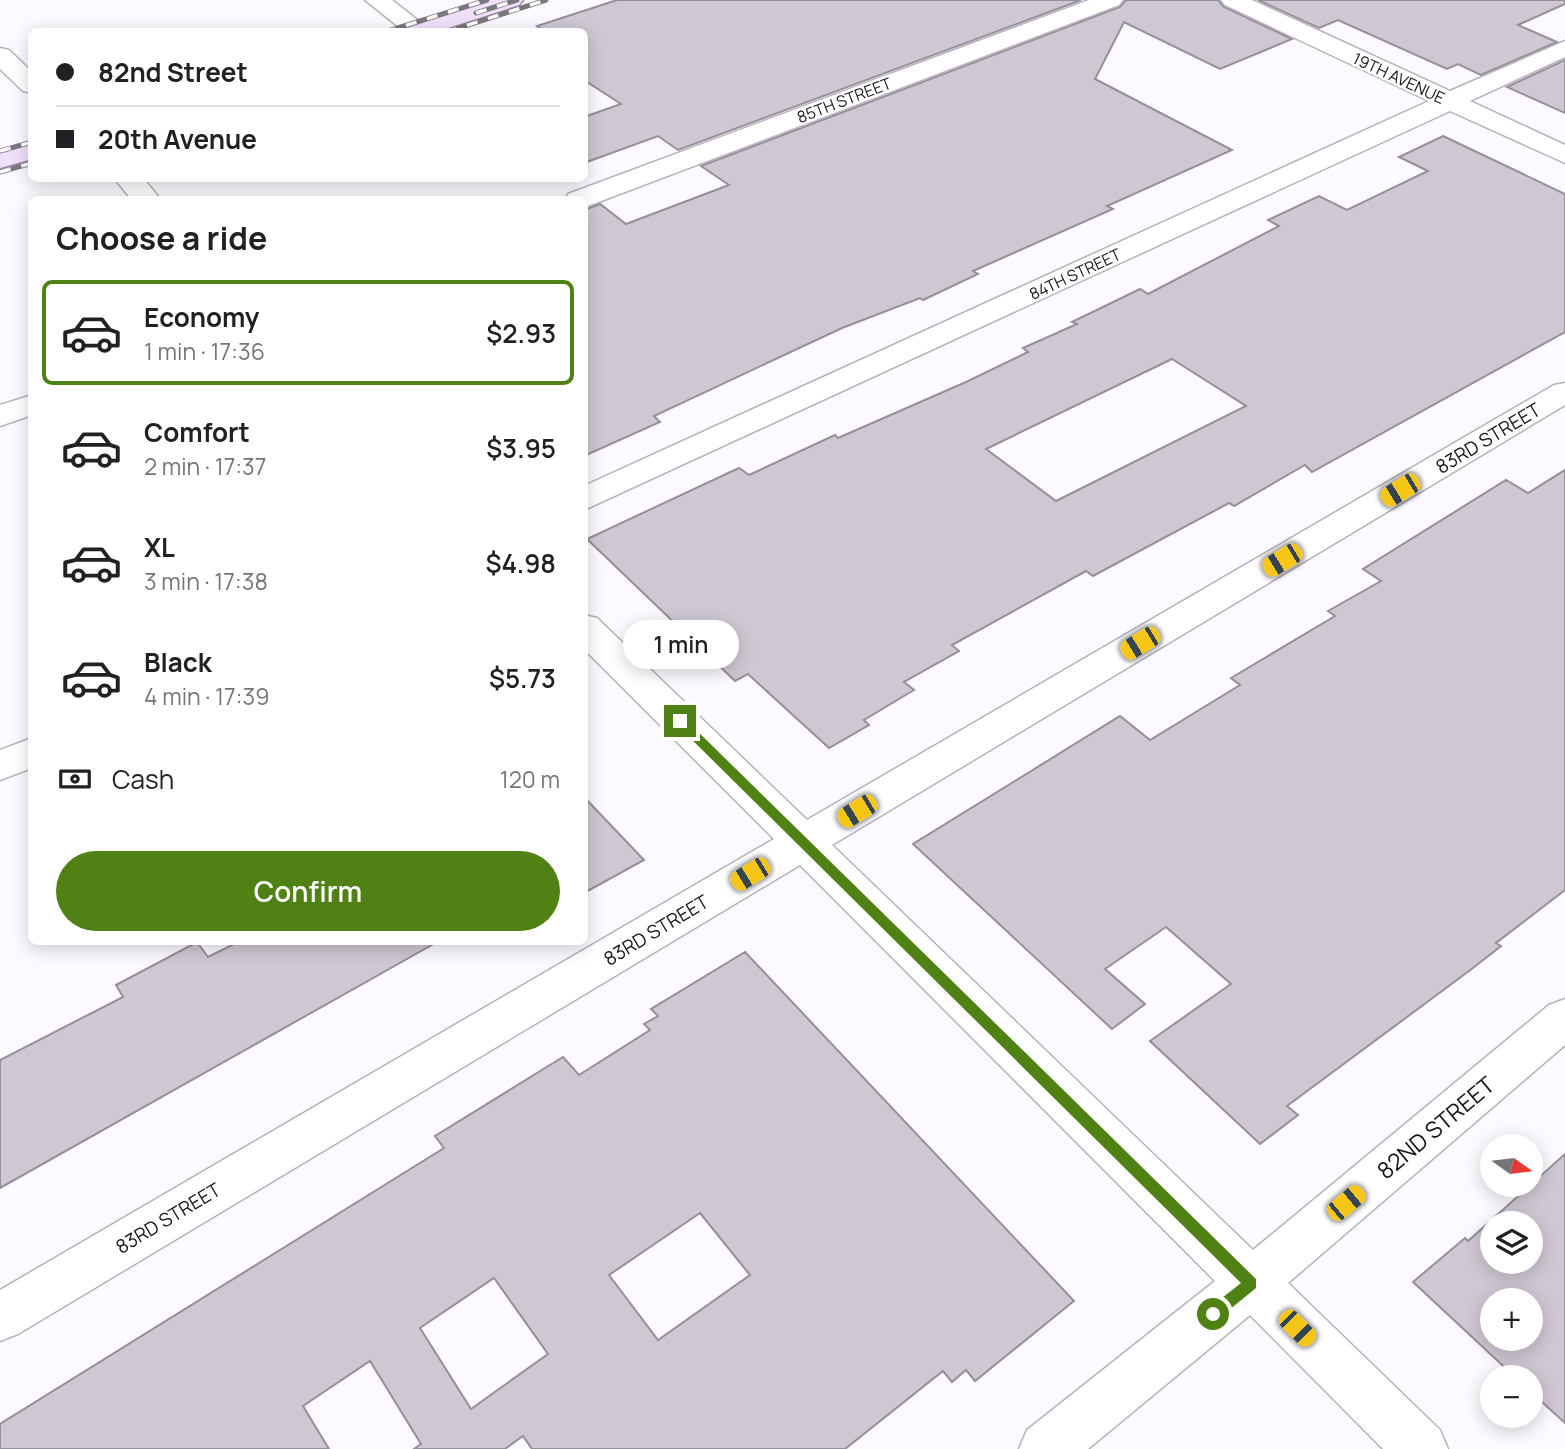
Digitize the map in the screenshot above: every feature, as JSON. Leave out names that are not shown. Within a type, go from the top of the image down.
[{"type":"main road","points":[[420,28],[511,0]]},
{"type":"main road","points":[[0,160],[28,151]]},
{"type":"street","points":[[377,0],[412,28]]},
{"type":"street","name":"85TH STREET","points":[[588,196],[1111,0]]},
{"type":"street","name":"19TH AVENUE","points":[[1233,0],[1565,155]]},
{"type":"street","name":"84TH STREET","points":[[588,497],[1565,48]]},
{"type":"street","points":[[0,55],[28,82]]},
{"type":"street","points":[[131,182],[144,196]]},
{"type":"street","name":"83RD STREET","points":[[0,1317],[1565,392]]},
{"type":"street","points":[[0,416],[28,406]]},
{"type":"street","points":[[588,631],[1421,1449]]},
{"type":"street","points":[[0,766],[28,754]]},
{"type":"street","name":"82ND STREET","points":[[1046,1449],[1251,1283],[1565,1018]]},
{"type":"building","points":[[617,0],[1081,0],[678,150],[658,136],[588,162],[588,116],[621,104],[588,83],[588,28],[537,26]]},
{"type":"building","points":[[1126,0],[1218,0],[1224,7],[1292,39],[1220,69],[1124,22],[1095,79],[1232,150],[1107,206],[1113,209],[973,271],[978,274],[923,300],[920,298],[842,328],[654,416],[660,422],[588,454],[588,208],[600,204],[626,224],[729,185],[701,166],[1120,7]]},
{"type":"building","points":[[1258,0],[1565,0],[1565,4],[1518,25],[1557,42],[1481,75],[1458,64],[1447,69],[1338,20],[1319,28]]},
{"type":"building","points":[[1565,60],[1565,113],[1507,87]]},
{"type":"building","points":[[1443,136],[1565,194],[1565,332],[1312,472],[1305,465],[1234,506],[1229,503],[1093,576],[1086,571],[952,645],[959,651],[904,682],[914,690],[864,720],[869,725],[829,748],[748,674],[735,681],[588,540],[739,468],[749,475],[835,435],[838,438],[966,382],[1028,352],[1023,348],[1077,324],[1072,322],[1140,289],[1148,294],[1279,226],[1268,220],[1319,196],[1347,210],[1428,171],[1399,157]],"holes":[[[1172,359],[1246,406],[1056,501],[986,449]]]},
{"type":"building","points":[[1565,470],[1565,890],[1496,943],[1501,946],[1469,971],[1287,1106],[1298,1115],[1260,1144],[1150,1041],[1231,984],[1166,927],[1105,969],[1145,1004],[1112,1029],[913,844],[1120,716],[1150,740],[1240,685],[1231,678],[1335,616],[1328,611],[1381,581],[1363,569],[1506,480],[1528,493]]},
{"type":"building","points":[[588,801],[644,860],[588,891]]},
{"type":"building","points":[[191,945],[199,945],[208,957],[232,945],[432,945],[0,1188],[0,1060],[123,997],[116,985]]},
{"type":"building","points":[[745,952],[1074,1301],[975,1381],[966,1370],[952,1382],[943,1371],[845,1449],[532,1449],[523,1436],[505,1449],[414,1449],[421,1444],[370,1361],[303,1406],[329,1449],[0,1449],[0,1424],[444,1148],[435,1136],[563,1057],[579,1075],[650,1030],[644,1024],[658,1016],[651,1009]],"holes":[[[700,1213],[750,1275],[658,1340],[609,1275]],[[494,1278],[548,1354],[471,1409],[420,1328]]]},
{"type":"building","points":[[1565,1154],[1565,1423],[1543,1403],[1543,1365],[1502,1365],[1487,1351],[1543,1351],[1543,1288],[1480,1288],[1480,1344],[1413,1282],[1465,1238],[1468,1241],[1480,1230],[1480,1274],[1543,1274],[1543,1211],[1501,1211],[1517,1197],[1544,1197],[1544,1173]]},
{"type":"railway","points":[[398,28],[487,0]]},
{"type":"railway","points":[[476,13],[517,0]]},
{"type":"railway","points":[[458,28],[546,0]]},
{"type":"railway","points":[[0,151],[28,143]]},
{"type":"railway","points":[[0,172],[28,164]]},
{"type":"route","points":[[680,721],[1251,1283],[1213,1314]]}]
